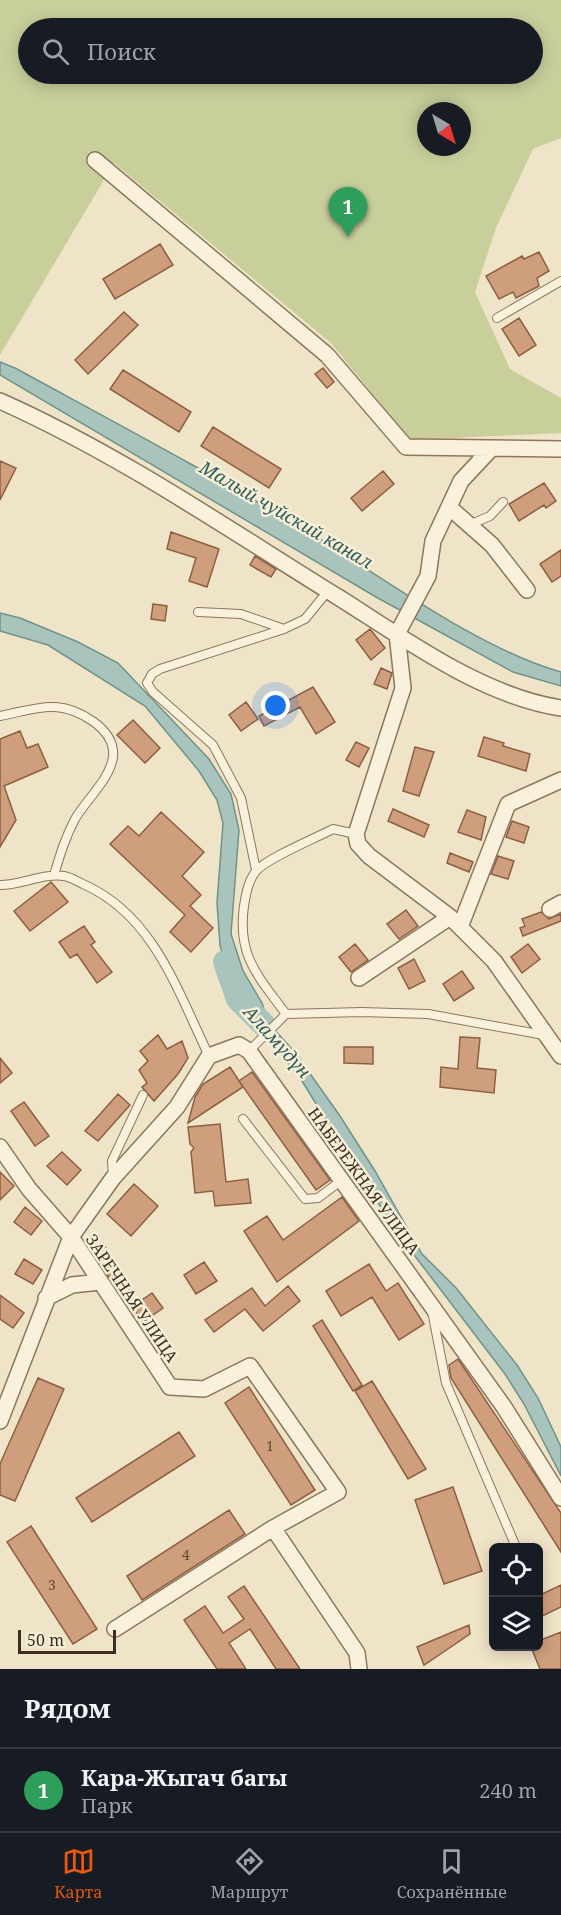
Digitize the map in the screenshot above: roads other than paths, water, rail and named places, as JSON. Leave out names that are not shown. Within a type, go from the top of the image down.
[{"type":"street","points":[[95,160],[327,355],[406,447],[490,450],[561,449]]},
{"type":"street","points":[[0,400],[48,422],[202,512],[328,591],[401,628],[477,680],[533,704],[561,708]]},
{"type":"street","points":[[490,450],[460,481],[433,541],[428,576],[401,628],[403,688],[356,834],[358,844],[369,856],[455,922],[494,961],[561,1056]]},
{"type":"street","points":[[448,507],[492,545],[527,590]]},
{"type":"street","points":[[359,978],[455,922],[508,804],[561,780]]},
{"type":"street","points":[[0,1421],[4,1399],[71,1237],[113,1178],[177,1107],[209,1056],[239,1045],[249,1051]]},
{"type":"street","name":"НАБЕРЕЖНАЯ УЛИЦА","points":[[249,1051],[504,1407],[561,1498]]},
{"type":"street","points":[[0,1147],[29,1189],[71,1237]]},
{"type":"street","name":"ЗАРЕЧНАЯ УЛИЦА","points":[[71,1237],[170,1387],[204,1389],[250,1366],[338,1492],[273,1528],[115,1629]]},
{"type":"street","points":[[46,1298],[72,1285],[100,1282]]},
{"type":"street","points":[[273,1528],[357,1653],[356,1668]]},
{"type":"lane","points":[[497,318],[561,281]]},
{"type":"lane","points":[[469,525],[490,516],[503,502]]},
{"type":"lane","points":[[256,870],[241,798],[213,745],[153,692],[147,683],[152,674],[160,669],[305,619],[328,591]]},
{"type":"lane","points":[[198,612],[241,614],[284,628]]},
{"type":"lane","points":[[0,716],[55,707],[93,721],[112,745],[113,757],[108,771],[76,817],[63,842],[54,876]]},
{"type":"lane","points":[[284,1016],[247,960],[243,943],[242,918],[246,888],[256,870],[333,829],[356,834]]},
{"type":"lane","points":[[0,885],[18,885],[54,876],[67,876],[102,892],[125,911],[150,937],[209,1056]]},
{"type":"lane","points":[[249,1051],[284,1016],[362,1012],[428,1014],[549,1036]]},
{"type":"lane","points":[[113,1178],[112,1161],[143,1095]]},
{"type":"lane","points":[[243,1119],[305,1199],[318,1198],[342,1180]]},
{"type":"lane","points":[[432,1306],[446,1383],[514,1543]]},
{"type":"water","points":[[0,362],[15,368],[237,490],[465,630],[529,661],[561,672],[561,686],[513,672],[376,597],[0,375]]},
{"type":"water","points":[[0,613],[20,618],[78,642],[118,663],[209,759],[231,794],[239,830],[231,934],[243,971],[262,1003],[269,1024],[294,1051],[340,1116],[375,1171],[422,1254],[457,1289],[517,1365],[538,1398],[561,1447],[561,1476],[524,1404],[505,1374],[392,1226],[368,1186],[359,1162],[340,1143],[299,1076],[255,1023],[229,983],[220,945],[217,903],[223,823],[217,800],[199,771],[145,706],[48,645],[0,631]]},
{"type":"waterway","name":"Аламүдүн","points":[[225,962],[238,999],[266,1027]]},
{"type":"place","name":"Кара-Жыгач багы","points":[[348,237]]},
{"type":"water label","name":"Малый чуйский канал","points":[[286,515]]}]
